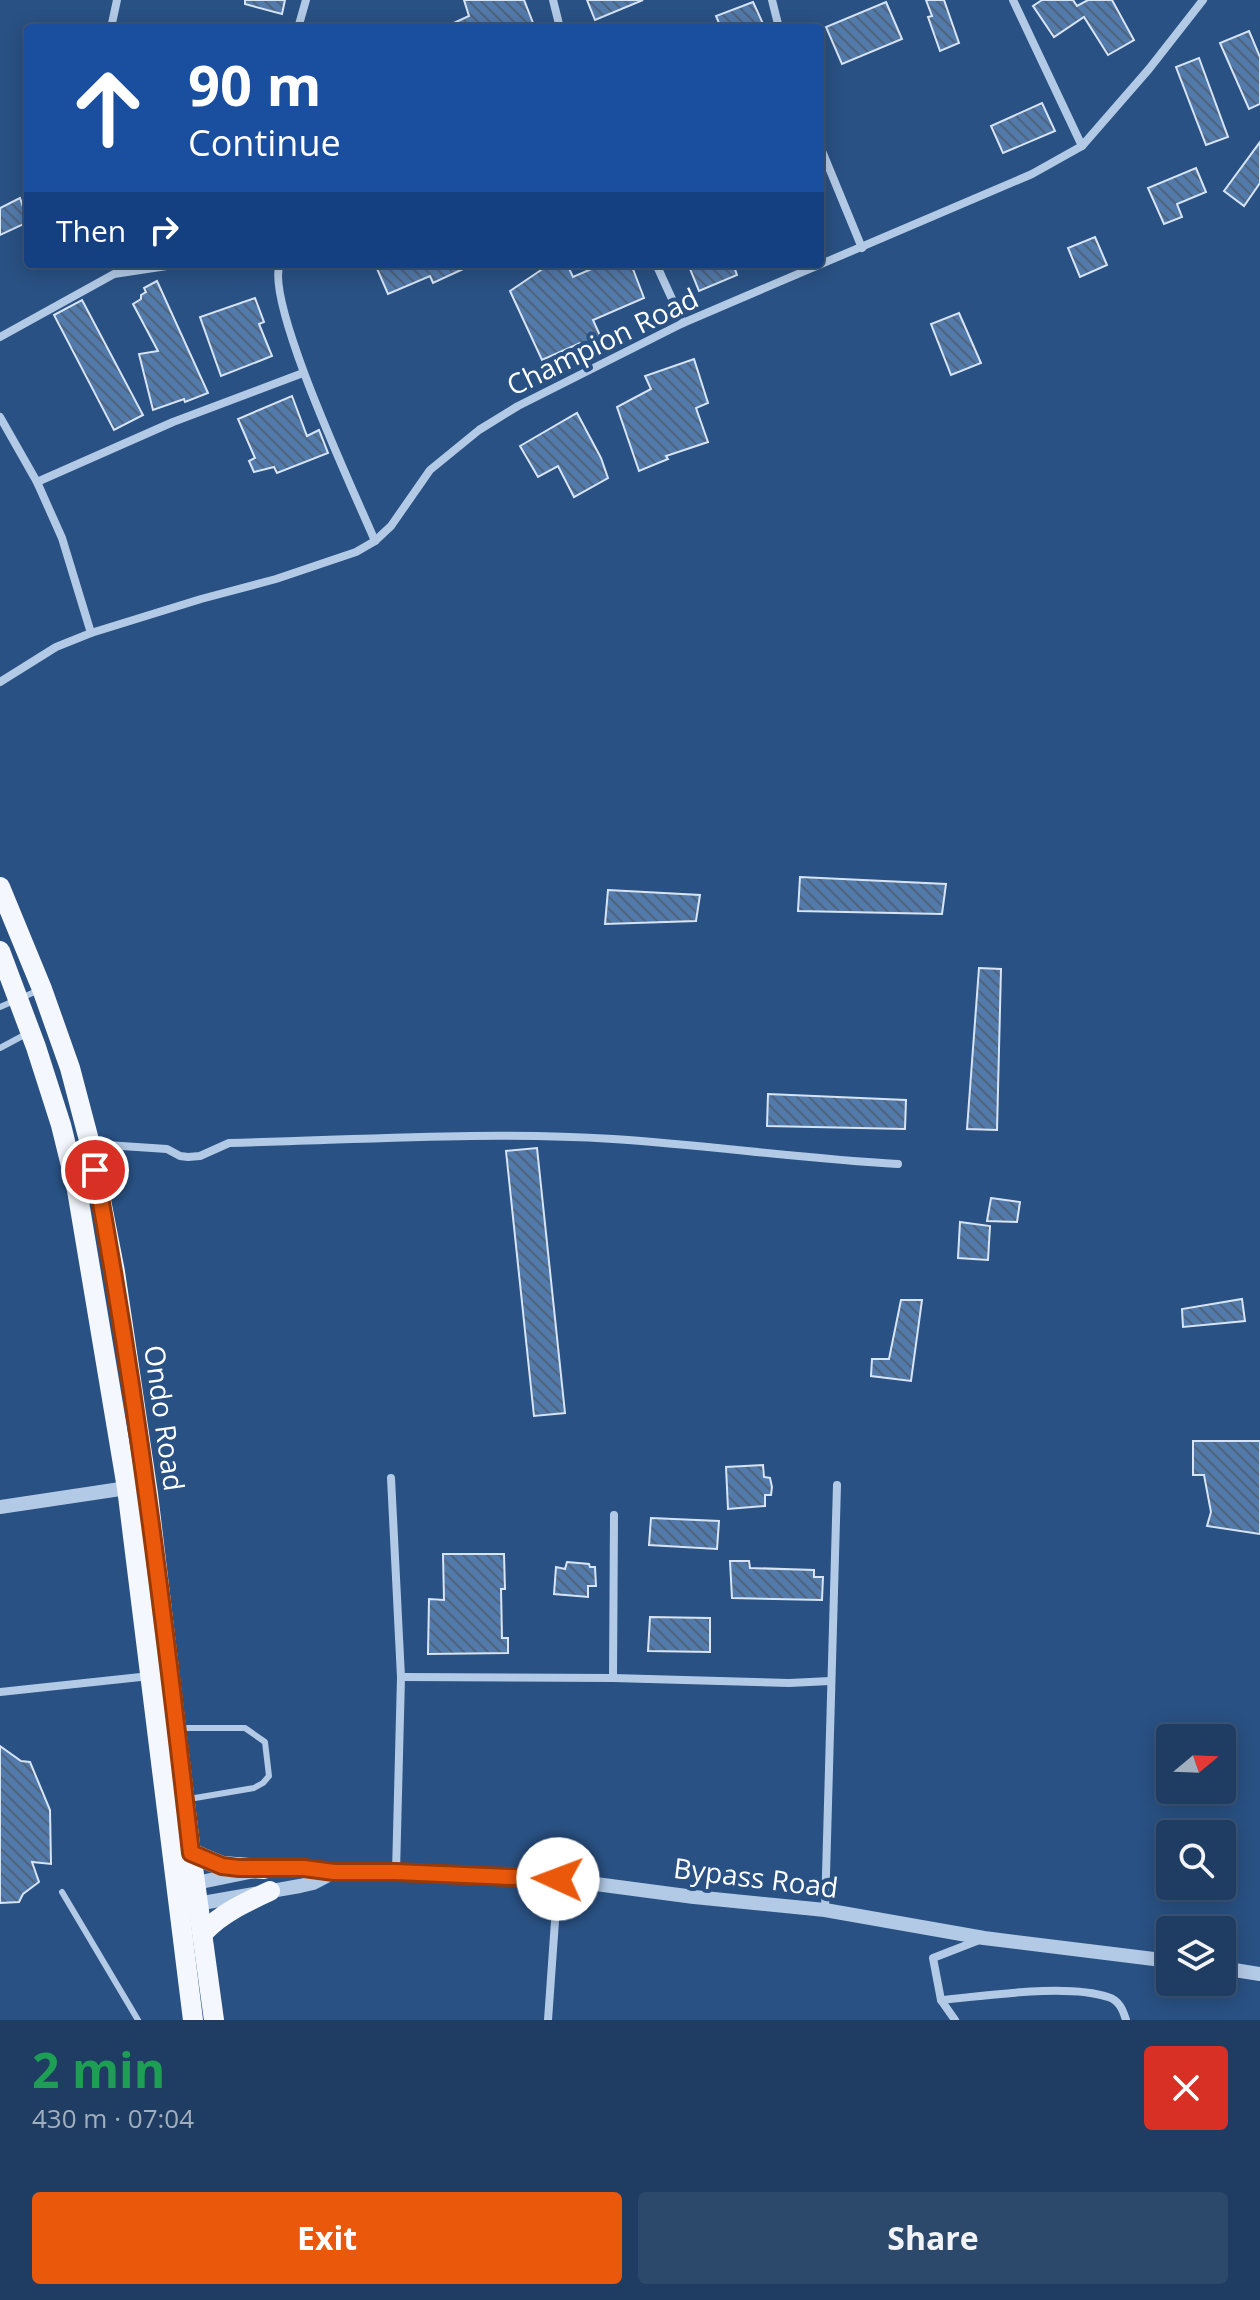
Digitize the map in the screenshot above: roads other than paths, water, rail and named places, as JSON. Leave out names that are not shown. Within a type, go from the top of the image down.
[{"type":"main road","name":"Ondo Road","points":[[0,887],[70,1068],[90,1144],[115,1272],[148,1494],[191,1853],[188,1895],[193,2020]]},
{"type":"main road","name":"Ondo Road","points":[[2,961],[9,1003],[31,1031],[61,1125],[77,1190],[127,1488],[151,1676],[188,1895],[204,1932],[214,2020]]},
{"type":"main road","points":[[110,1386],[132,1383]]},
{"type":"main road","points":[[191,1853],[222,1866],[264,1869]]},
{"type":"main road","points":[[204,1932],[220,1917],[270,1891]]},
{"type":"street","points":[[112,24],[117,0]]},
{"type":"street","points":[[299,24],[306,0]]},
{"type":"street","points":[[553,0],[559,24]]},
{"type":"street","points":[[772,0],[778,24]]},
{"type":"street","points":[[1013,0],[1082,146]]},
{"type":"street","name":"Champion Road","points":[[824,264],[1032,174],[1082,146],[1149,69],[1203,0]]},
{"type":"street","points":[[824,156],[862,248]]},
{"type":"street","points":[[0,337],[114,274],[154,268]]},
{"type":"street","points":[[278,268],[279,292],[303,373],[375,541]]},
{"type":"street","points":[[658,268],[683,323]]},
{"type":"street","name":"Champion Road","points":[[0,682],[56,647],[91,633],[276,579],[356,552],[375,541],[391,526],[430,470],[479,430],[518,406],[683,323],[814,268]]},
{"type":"street","points":[[37,482],[173,422],[303,373]]},
{"type":"street","points":[[0,417],[37,482],[62,538],[91,633]]},
{"type":"street","points":[[90,1144],[167,1149],[188,1157],[200,1156],[229,1143],[493,1137],[598,1139],[898,1164]]},
{"type":"street","points":[[391,1478],[401,1677],[396,1872]]},
{"type":"street","points":[[825,1910],[837,1485]]},
{"type":"street","points":[[0,1507],[127,1488]]},
{"type":"street","points":[[613,1678],[614,1515]]},
{"type":"street","points":[[0,1692],[151,1676]]},
{"type":"street","points":[[401,1677],[830,1681]]},
{"type":"street","name":"Bypass Road","points":[[188,1895],[264,1869],[558,1879],[825,1910],[984,1938],[1156,1959]]},
{"type":"street","points":[[188,1895],[270,1891],[313,1883],[334,1872]]},
{"type":"street","points":[[548,2020],[558,1879]]},
{"type":"street","points":[[955,2020],[941,2000],[933,1958],[984,1938]]},
{"type":"street","points":[[1236,1970],[1260,1974]]},
{"type":"street","points":[[941,2000],[1067,1990],[1110,1997],[1122,2007],[1126,2020]]},
{"type":"lane","points":[[9,1003],[42,989]]},
{"type":"lane","points":[[0,1048],[31,1031]]},
{"type":"lane","points":[[177,1728],[245,1728],[265,1742],[269,1776],[254,1788],[185,1800]]},
{"type":"lane","points":[[62,1892],[138,2020]]}]
